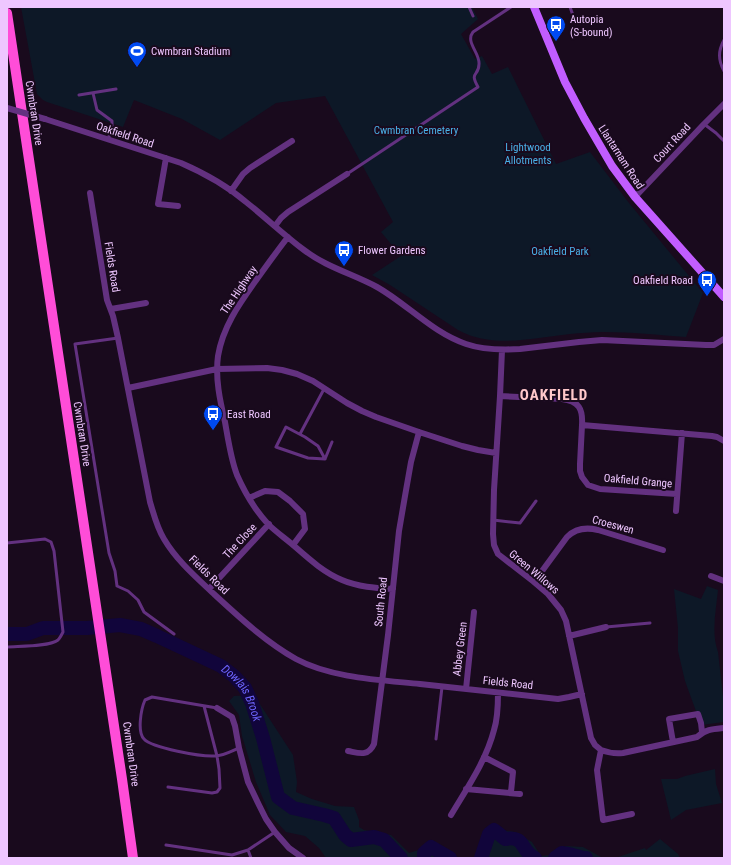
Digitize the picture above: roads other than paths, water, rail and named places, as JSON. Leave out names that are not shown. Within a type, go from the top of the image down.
[{"type":"main road","name":"Cwmbran Drive","points":[[7,13],[98,614],[133,858]]},
{"type":"street","name":"Llantarnam Road","points":[[534,7],[565,82],[612,166],[635,197],[724,297]]},
{"type":"street","name":"Court Road","points":[[635,197],[724,104]]},
{"type":"street","name":"Oakfield Road","points":[[7,108],[166,158],[193,168],[231,191],[317,259],[378,288],[436,328],[465,344],[476,347],[502,350],[520,350],[602,340],[714,345],[724,339]]},
{"type":"street","points":[[231,191],[250,168],[292,141]]},
{"type":"street","points":[[166,158],[158,204],[178,206]]},
{"type":"street","points":[[275,226],[288,212],[347,174]]},
{"type":"street","name":"Fields Road","points":[[90,193],[107,300],[113,316],[118,338],[150,502],[164,539],[193,575],[246,623],[273,644],[296,659],[320,669],[345,675],[382,680],[558,699],[582,694]]},
{"type":"street","name":"The Highway","points":[[288,237],[238,305],[229,322],[218,356],[218,384],[230,449],[237,474],[249,498],[269,524],[313,563],[328,573],[343,580],[361,586],[393,590]]},
{"type":"street","points":[[111,310],[146,303]]},
{"type":"street","name":"Green Willows","points":[[502,350],[493,520],[494,545],[498,554],[548,594],[561,610],[566,621],[591,738],[601,750]]},
{"type":"street","points":[[128,388],[217,370],[267,368],[282,370],[297,374],[313,381],[362,411],[462,446],[496,453]]},
{"type":"street","name":"Oakfield Grange","points":[[500,396],[562,399],[576,403],[582,411],[580,471],[582,477],[588,485],[600,489],[678,494]]},
{"type":"street","points":[[582,425],[712,436],[724,441]]},
{"type":"street","name":"South Road","points":[[348,751],[362,754],[372,750],[374,744],[404,496],[419,432]]},
{"type":"street","name":"Oakfield Grange","points":[[676,511],[682,433]]},
{"type":"street","points":[[249,498],[265,491],[278,492],[303,514],[305,529],[293,546]]},
{"type":"street","name":"The Close","points":[[209,589],[269,524]]},
{"type":"street","name":"Croeswen","points":[[534,582],[567,537],[580,529],[591,528],[663,550]]},
{"type":"street","points":[[711,576],[724,581]]},
{"type":"street","name":"Abbey Green","points":[[466,689],[474,612]]},
{"type":"street","points":[[569,636],[606,627]]},
{"type":"street","points":[[451,815],[492,740],[497,718],[498,693]]},
{"type":"street","points":[[217,708],[232,717],[248,782],[259,805],[275,832],[289,848],[303,858]]},
{"type":"street","points":[[673,742],[668,719],[698,714],[702,732]]},
{"type":"street","points":[[632,814],[603,820],[597,770],[601,750],[615,754],[623,753],[697,736],[710,729],[724,728]]},
{"type":"street","points":[[484,757],[513,772],[511,792]]},
{"type":"street","points":[[466,789],[520,794]]},
{"type":"lane","points":[[469,7],[473,16]]},
{"type":"lane","points":[[347,174],[478,87],[474,78],[479,67],[479,62],[471,41],[471,36],[473,32],[511,7]]},
{"type":"lane","points":[[570,7],[575,21]]},
{"type":"lane","points":[[724,40],[720,47],[719,56],[724,71]]},
{"type":"lane","points":[[79,95],[116,89]]},
{"type":"lane","points":[[93,93],[97,110],[112,121],[108,140]]},
{"type":"lane","points":[[704,124],[724,141]]},
{"type":"lane","points":[[118,338],[75,344],[109,553],[115,571],[117,586],[128,591],[138,600],[144,612],[174,634]]},
{"type":"lane","points":[[300,434],[324,389]]},
{"type":"lane","points":[[286,427],[318,446],[325,459],[308,458],[276,447],[286,427]]},
{"type":"lane","points":[[325,459],[332,442]]},
{"type":"lane","points":[[493,520],[520,523],[536,501]]},
{"type":"lane","points":[[7,543],[45,539],[51,542],[54,550],[63,632],[58,640],[52,643],[7,647]]},
{"type":"lane","points":[[606,627],[650,623]]},
{"type":"lane","points":[[436,739],[442,687]]},
{"type":"lane","points":[[217,708],[152,697],[145,700],[141,708],[140,732],[143,738],[150,744],[195,755],[217,756],[239,748]]},
{"type":"lane","points":[[168,787],[193,792],[212,793],[217,792],[220,788],[217,756],[204,706]]},
{"type":"lane","points":[[166,845],[232,855],[248,850],[275,832]]},
{"type":"lane","points":[[248,850],[251,858]]},
{"type":"waterway","name":"Dowlais Brook","points":[[7,634],[27,634],[43,628],[87,628],[120,625],[141,629],[221,666],[234,676],[245,688],[252,703],[263,738],[278,797],[293,808],[334,818],[345,835],[351,840],[374,837],[384,840],[401,858]]},
{"type":"waterway","name":"Dowlais Brook","points":[[481,858],[489,834],[494,830],[505,839],[512,838],[520,841],[527,852],[535,858]]},
{"type":"waterway","name":"Dowlais Brook","points":[[424,858],[424,853],[431,847],[450,858]]},
{"type":"waterway","name":"Dowlais Brook","points":[[555,858],[562,853],[586,858]]},
{"type":"place","name":"Autopia (S-bound)","points":[[556,42]]},
{"type":"place","name":"Cwmbran Stadium","points":[[137,68]]},
{"type":"place","name":"Flower Gardens","points":[[344,267]]},
{"type":"place","name":"Oakfield Road","points":[[707,297]]},
{"type":"place","name":"East Road","points":[[213,431]]},
{"type":"district","name":"OAKFIELD","points":[[554,395]]},
{"type":"park label","name":"Cwmbran Cemetery","points":[[416,130]]},
{"type":"park label","name":"Lightwood Allotments","points":[[528,153]]},
{"type":"park label","name":"Oakfield Park","points":[[560,251]]}]
